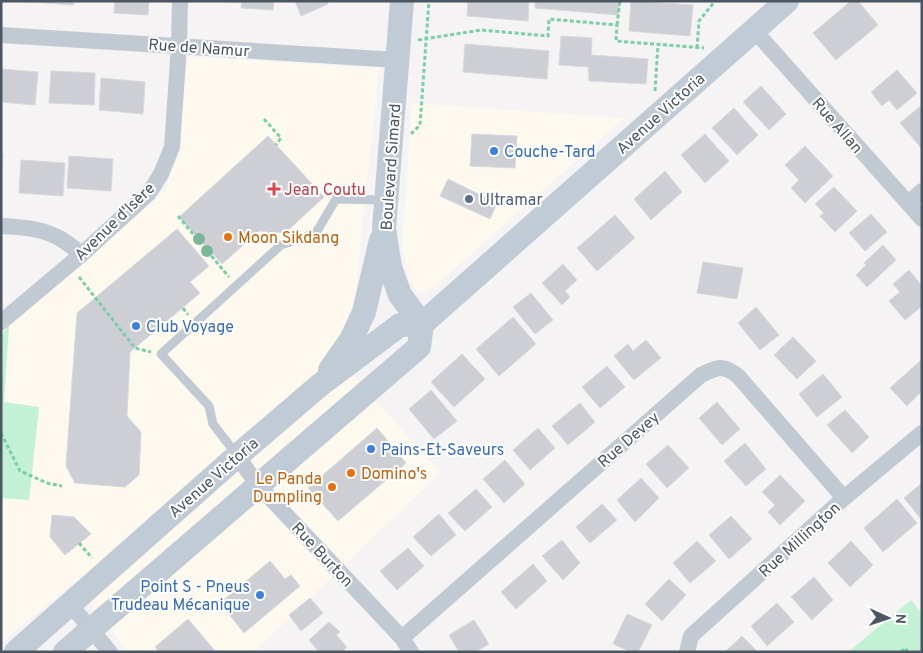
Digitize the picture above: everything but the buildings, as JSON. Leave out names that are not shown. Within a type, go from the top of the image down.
[{"type":"main road","name":"Boulevard Simard","points":[[402,1],[384,228],[390,267],[400,295],[422,324]]},
{"type":"main road","name":"Avenue Victoria","points":[[16,652],[237,456],[320,386],[400,326],[422,324],[787,1]]},
{"type":"main road","points":[[320,386],[350,340],[364,312],[384,228]]},
{"type":"main road","points":[[65,652],[419,347],[422,324]]},
{"type":"street","name":"Avenue d'Isère","points":[[1,322],[82,254],[149,193],[161,174],[172,146],[180,1]]},
{"type":"street","name":"Rue Allan","points":[[754,30],[922,219]]},
{"type":"street","name":"Rue de Namur","points":[[1,35],[397,60]]},
{"type":"street","points":[[908,203],[922,191]]},
{"type":"street","points":[[1,226],[28,228],[46,232],[60,238],[82,254]]},
{"type":"street","name":"Rue Devey","points":[[407,645],[701,375],[718,367],[730,369],[738,376],[844,498]]},
{"type":"street","name":"Rue Millington","points":[[687,652],[691,636],[844,498],[922,433]]},
{"type":"street","name":"Rue Burton","points":[[237,456],[258,485],[407,645]]},
{"type":"street","points":[[70,604],[110,652]]},
{"type":"lane","points":[[237,456],[213,424],[209,406],[160,354],[281,245],[316,233],[336,199],[386,200]]},
{"type":"path","points":[[390,156],[420,125],[429,1]]},
{"type":"path","points":[[620,1],[616,41],[697,48],[735,47]]},
{"type":"path","points":[[697,48],[699,21],[715,1]]},
{"type":"path","points":[[426,39],[481,30],[548,36],[549,19],[617,25]]},
{"type":"path","points":[[653,119],[658,45]]},
{"type":"path","points":[[264,119],[281,138],[276,146]]},
{"type":"path","points":[[178,216],[236,285]]},
{"type":"path","points":[[69,265],[135,348],[160,354]]},
{"type":"path","points":[[1,433],[20,471],[62,486]]},
{"type":"path","points":[[901,652],[905,648],[908,652]]},
{"type":"shaded area","points":[[187,57],[379,68],[353,315],[332,351],[440,473],[254,652],[128,652],[74,582],[1,643],[1,498],[29,499],[38,407],[3,403],[9,324],[166,189],[179,142]]},
{"type":"shaded area","points":[[412,103],[624,118],[428,292],[417,292],[409,279],[402,244]]},
{"type":"green space","points":[[9,324],[4,402],[39,407],[29,500],[1,498],[1,337]]},
{"type":"green space","points":[[911,600],[922,614],[922,652],[848,652]]},
{"type":"place","name":"Couche-Tard","points":[[494,151]]},
{"type":"place","name":"Jean Coutu","points":[[274,189]]},
{"type":"place","name":"Ultramar","points":[[469,199]]},
{"type":"place","name":"Moon Sikdang","points":[[228,237]]},
{"type":"place","name":"Club Voyage","points":[[136,326]]},
{"type":"place","name":"Pains-Et-Saveurs","points":[[371,449]]},
{"type":"place","name":"Domino's","points":[[351,473]]},
{"type":"place","name":"Le Panda Dumpling","points":[[332,487]]},
{"type":"place","name":"Point S - Pneus Trudeau Mécanique","points":[[260,595]]}]
